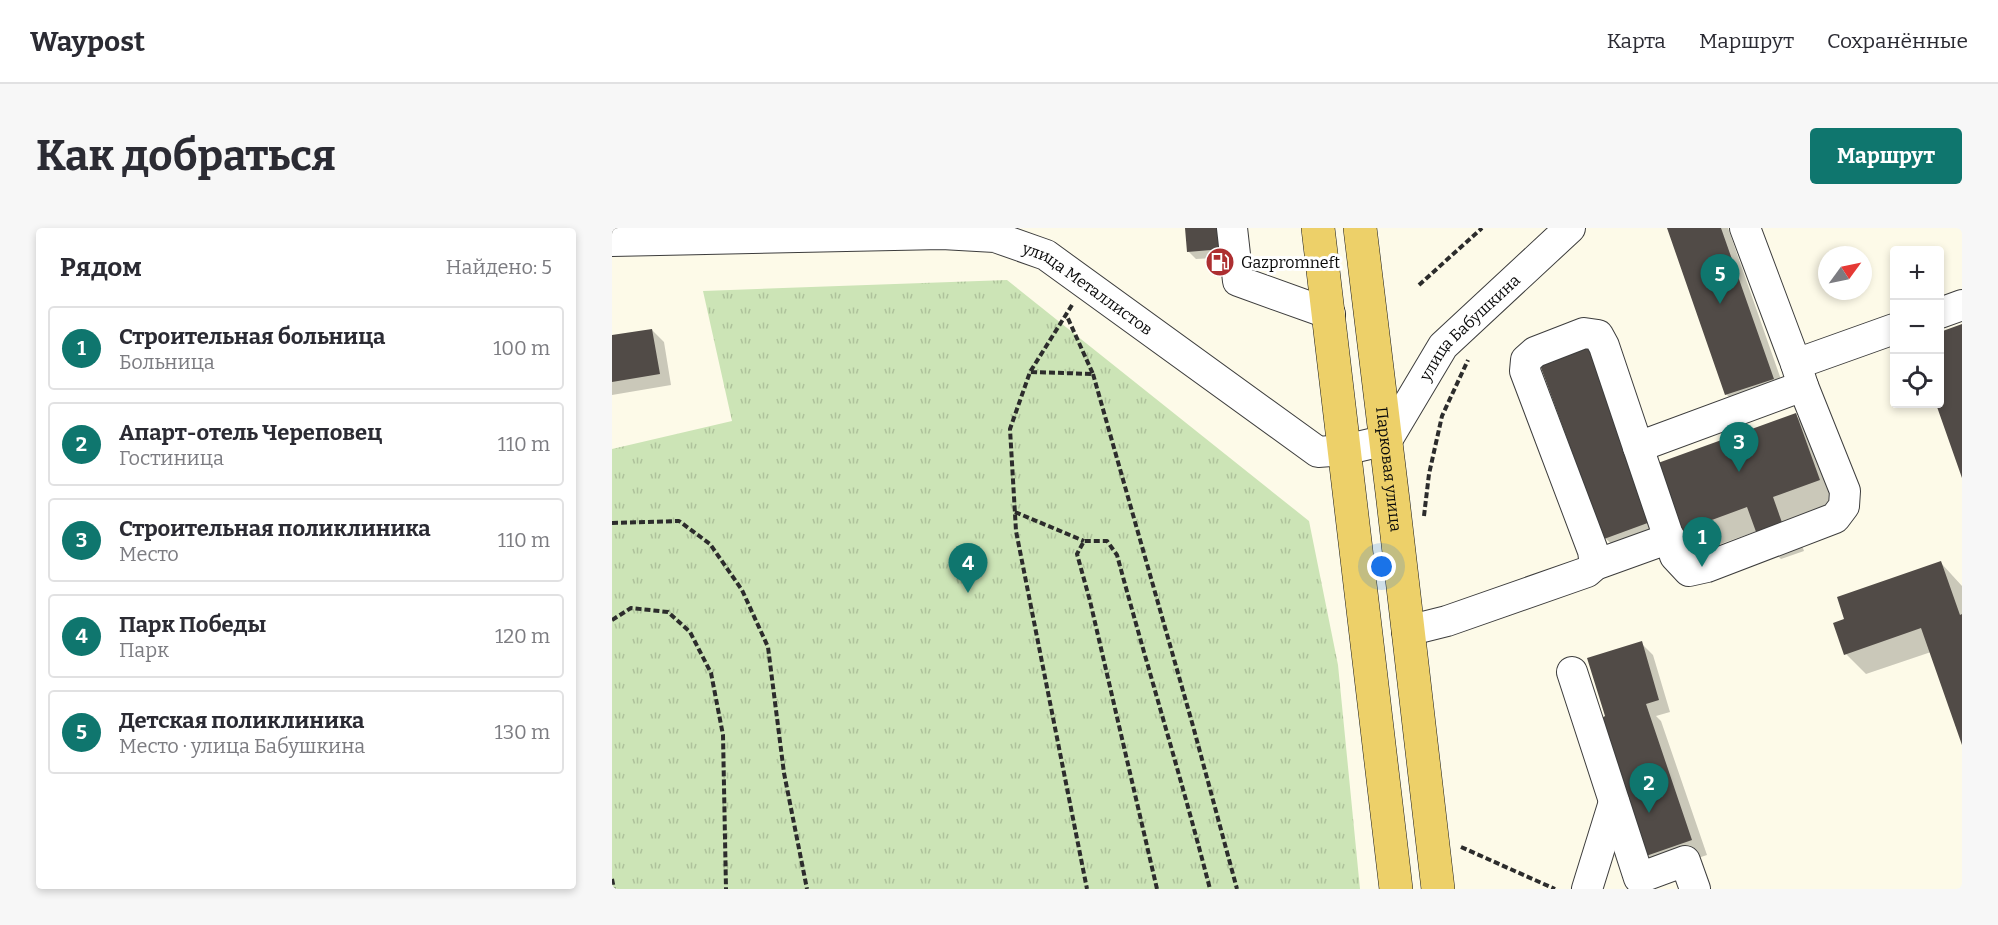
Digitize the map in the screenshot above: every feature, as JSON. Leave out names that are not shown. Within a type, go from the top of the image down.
[{"type":"main road","points":[[1318,228],[1330,314],[1396,889]]},
{"type":"main road","name":"Парковая улица","points":[[1359,228],[1387,440],[1438,889]]},
{"type":"street","points":[[1232,228],[1238,281],[1330,314]]},
{"type":"street","name":"улица Бабушкина","points":[[1387,440],[1443,346],[1570,228]]},
{"type":"street","points":[[1595,565],[1593,551],[1525,371],[1526,360],[1535,352],[1584,333],[1598,335],[1604,346],[1676,556],[1689,571],[1707,567],[1835,518],[1844,506],[1845,491],[1745,228]]},
{"type":"street","name":"улица Металлистов","points":[[612,241],[768,233],[841,232],[995,237],[1046,255],[1318,452],[1344,450],[1387,440]]},
{"type":"street","points":[[1944,312],[1962,305]]},
{"type":"street","points":[[1638,447],[1800,375],[1890,331]]},
{"type":"street","points":[[1407,631],[1448,621],[1587,572],[1595,565],[1670,538]]},
{"type":"street","points":[[1572,672],[1639,878],[1685,861],[1695,889]]},
{"type":"street","points":[[1587,889],[1614,802]]},
{"type":"path","points":[[1419,285],[1482,228]]},
{"type":"path","points":[[1085,284],[1030,372],[1010,429],[1016,531],[1087,889]]},
{"type":"path","points":[[1066,314],[1093,374],[1238,889]]},
{"type":"path","points":[[1423,526],[1429,474],[1442,416],[1469,358]]},
{"type":"path","points":[[1030,372],[1093,374]]},
{"type":"path","points":[[1015,512],[1084,541],[1107,541],[1117,555],[1148,669],[1183,782],[1210,889]]},
{"type":"path","points":[[612,523],[679,521],[710,544],[742,590],[768,647],[784,773],[807,889]]},
{"type":"path","points":[[1084,541],[1077,554],[1157,889]]},
{"type":"path","points":[[612,620],[630,608],[668,612],[690,633],[711,673],[723,735],[726,889]]},
{"type":"path","points":[[1463,857],[1461,847],[1555,889]]},
{"type":"path","points":[[612,879],[614,889]]},
{"type":"green space","points":[[1007,280],[1309,521],[1338,665],[1360,889],[612,889],[612,449],[732,421],[703,291]]},
{"type":"building","points":[[1185,228],[1222,228],[1223,249],[1187,252]]},
{"type":"building","points":[[1667,228],[1721,228],[1774,379],[1725,395]]},
{"type":"building","points":[[1962,324],[1962,478],[1937,408],[1944,408],[1944,331]]},
{"type":"building","points":[[652,329],[660,374],[612,382],[612,335]]},
{"type":"building","points":[[1589,347],[1653,521],[1604,539],[1540,365]]},
{"type":"building","points":[[1796,413],[1820,480],[1773,497],[1785,531],[1759,540],[1747,507],[1682,531],[1658,463]]},
{"type":"building","points":[[1941,561],[1960,615],[1962,614],[1962,745],[1921,628],[1844,655],[1833,623],[1844,619],[1837,597]]},
{"type":"building","points":[[1642,641],[1659,700],[1646,704],[1692,840],[1646,856],[1599,720],[1605,716],[1587,658]]},
{"type":"place","name":"Gazpromneft","points":[[1220,262]]},
{"type":"place","name":"Детская поликлиника","points":[[1720,304]]},
{"type":"place","name":"Строительная поликлиника","points":[[1739,472]]},
{"type":"place","name":"Строительная больница","points":[[1702,567]]},
{"type":"place","name":"Парк Победы","points":[[968,593]]},
{"type":"place","name":"Апарт-отель Череповец","points":[[1649,813]]}]
